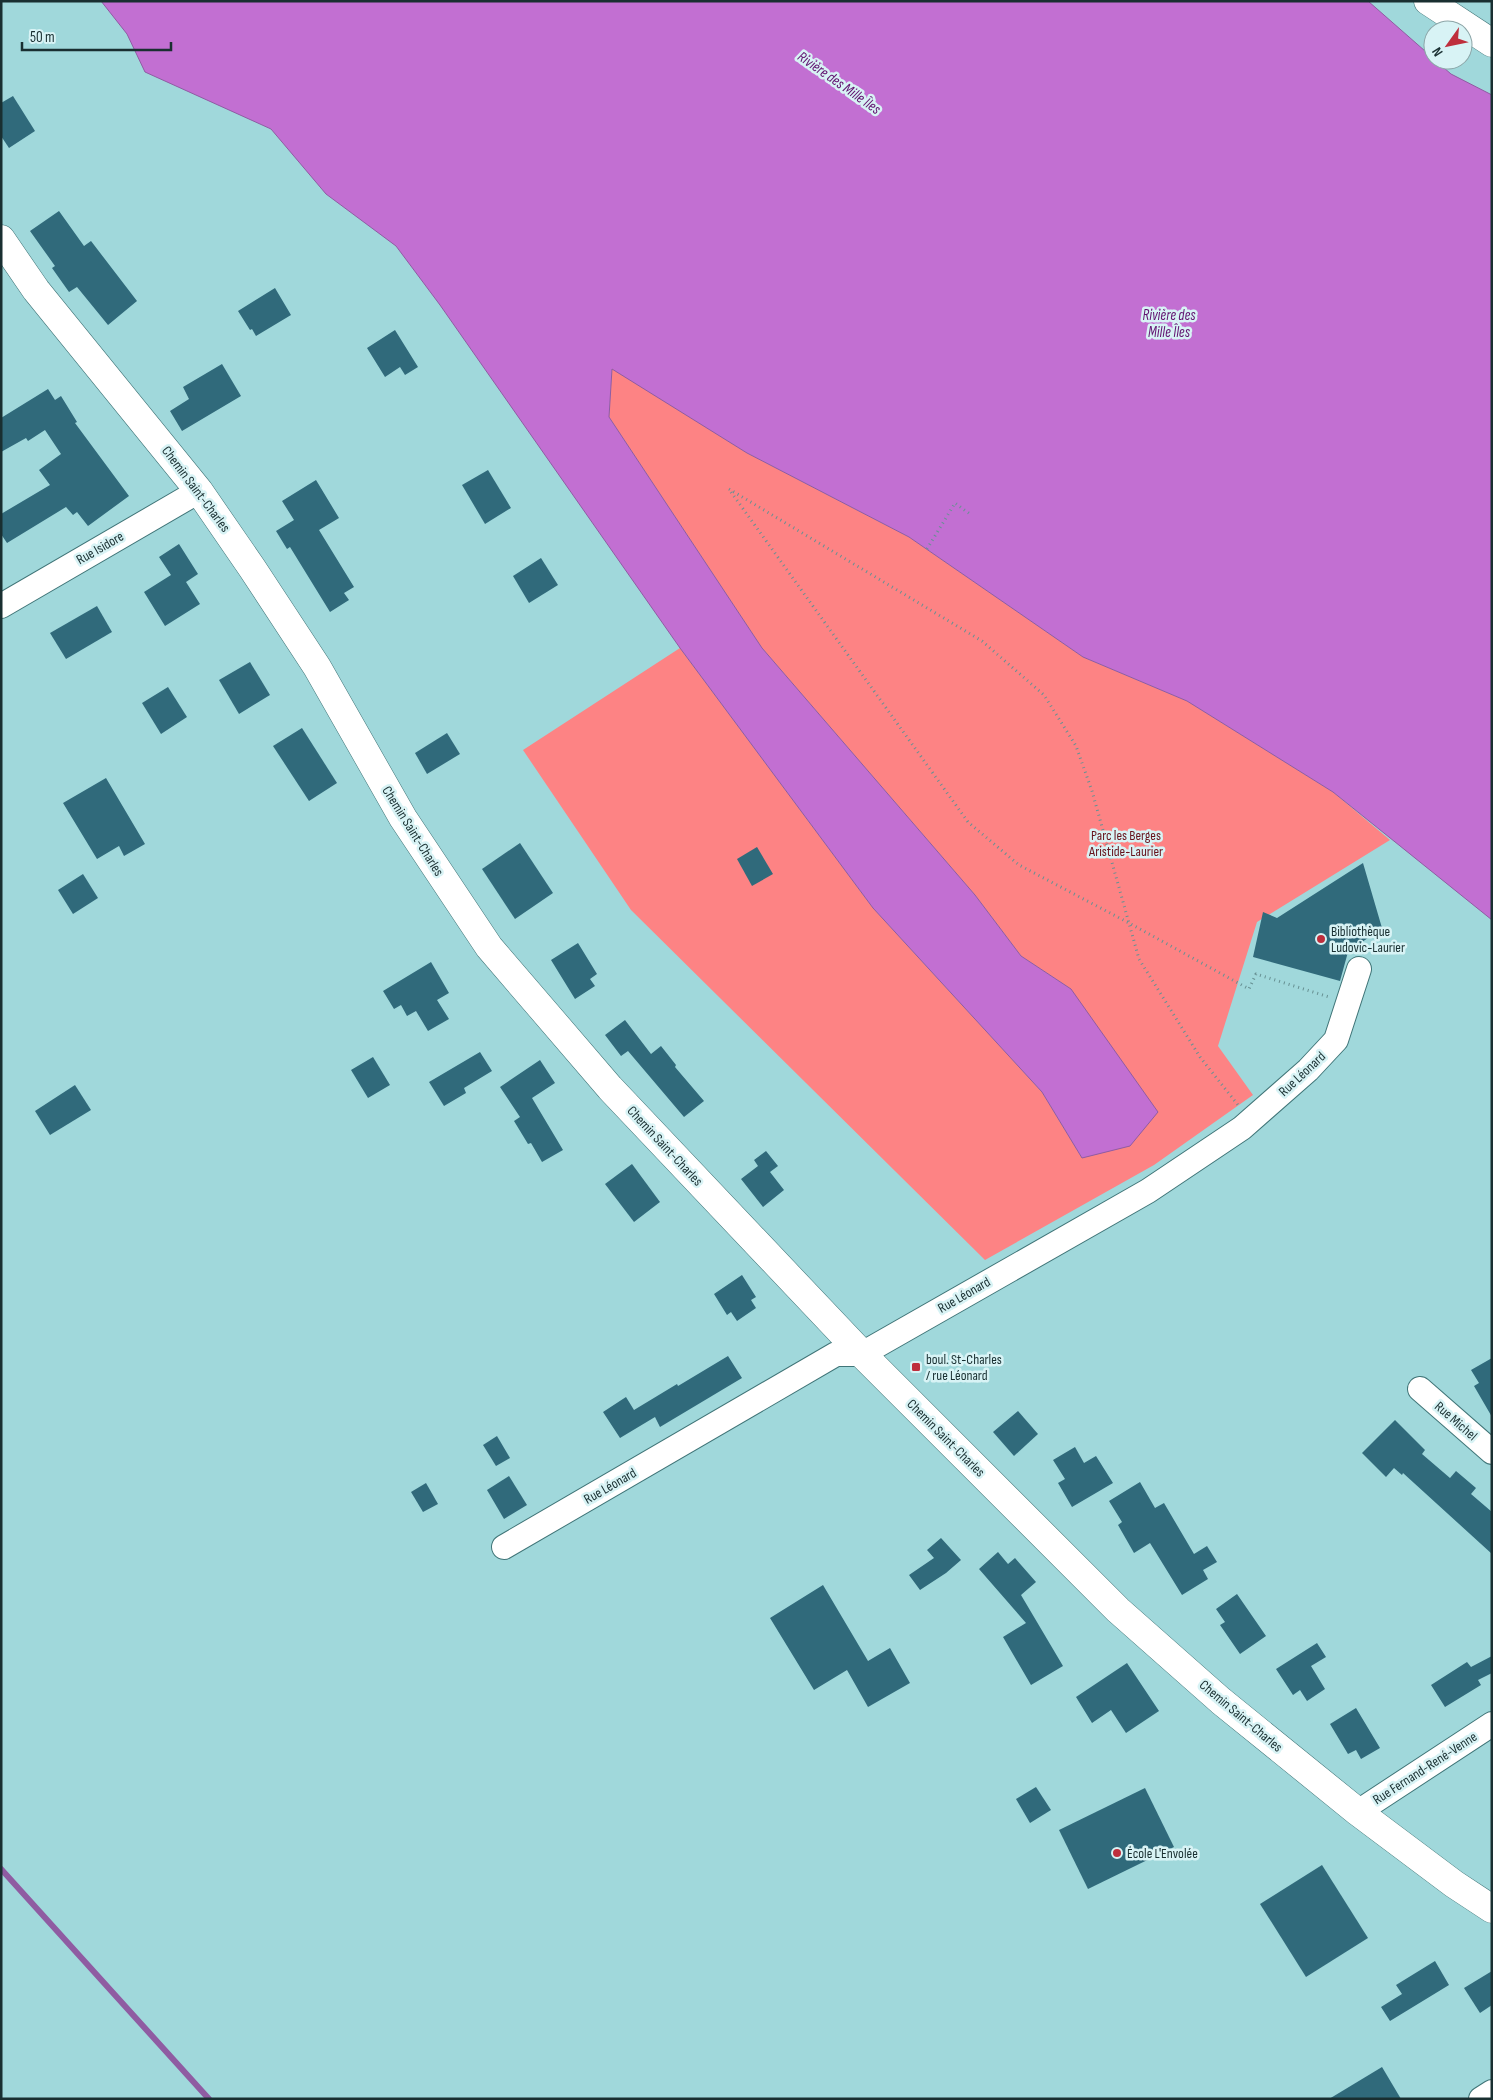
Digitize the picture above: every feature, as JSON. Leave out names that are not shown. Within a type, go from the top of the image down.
[{"type":"main road","points":[[1428,1],[1492,43]]},
{"type":"main road","name":"Chemin Saint-Charles","points":[[1,239],[36,290],[199,491],[317,667],[403,818],[489,947],[610,1088],[862,1354],[1118,1610],[1221,1701],[1358,1812],[1454,1884],[1492,1909]]},
{"type":"street","name":"Rue Isidore","points":[[1,606],[199,491]]},
{"type":"street","name":"Rue Léonard","points":[[504,1547],[836,1354],[862,1354],[1148,1191],[1251,1120],[1308,1070],[1336,1040],[1359,969]]},
{"type":"street","name":"Rue Michel","points":[[1420,1389],[1492,1452]]},
{"type":"street","name":"Rue Fernand-René-Venne","points":[[1358,1812],[1492,1724]]},
{"type":"street","points":[[1481,2099],[1492,2092]]},
{"type":"path","points":[[1251,1120],[1200,1057],[1138,959],[1130,923],[1092,791],[1076,746],[1044,695],[982,641],[729,489],[968,822],[1019,865],[1130,923],[1249,990],[1256,974],[1348,1002]]},
{"type":"path","points":[[927,549],[955,503],[970,514]]},
{"type":"green space","name":"Parc les Berges Aristide-Laurier","points":[[612,368],[747,453],[909,537],[1083,657],[1187,701],[1333,792],[1390,840],[1257,922],[1218,1046],[1253,1095],[1154,1165],[985,1260],[631,910],[523,750],[680,648],[873,908],[1042,1092],[1082,1158],[1071,989],[1021,956],[975,895],[762,648],[609,417]]},
{"type":"water","name":"Rivière des Mille Îles","points":[[101,1],[1368,1],[1423,49],[1423,70],[1446,70],[1492,95],[1492,920],[1333,792],[1187,701],[1083,657],[909,537],[747,453],[612,369],[609,417],[762,648],[975,895],[1021,956],[1071,989],[1158,1112],[1130,1146],[1082,1158],[1042,1092],[873,908],[680,648],[440,305],[396,246],[326,194],[271,129],[145,72],[127,34]]},
{"type":"building","points":[[13,96],[35,131],[9,148],[1,136],[1,103]]},
{"type":"building","points":[[59,211],[84,246],[91,241],[137,301],[108,325],[77,287],[69,292],[52,268],[55,266],[30,231]]},
{"type":"building","points":[[275,288],[291,315],[256,336],[238,311]]},
{"type":"building","points":[[395,330],[418,367],[405,375],[400,367],[385,377],[367,348]]},
{"type":"building","points":[[222,364],[241,396],[182,431],[170,411],[189,399],[183,387]]},
{"type":"building","points":[[48,389],[55,400],[61,396],[77,422],[75,423],[129,496],[88,526],[77,512],[73,515],[66,507],[7,543],[1,534],[1,514],[50,485],[39,470],[61,454],[45,430],[28,441],[26,438],[1,452],[1,418]]},
{"type":"building","points":[[488,470],[511,508],[485,524],[462,485]]},
{"type":"building","points":[[316,480],[339,518],[319,530],[354,587],[344,593],[349,600],[330,612],[290,547],[287,549],[276,531],[294,520],[282,501]]},
{"type":"building","points":[[179,544],[198,574],[186,582],[200,604],[165,626],[144,592],[171,575],[159,557]]},
{"type":"building","points":[[541,558],[558,585],[529,603],[513,576]]},
{"type":"building","points":[[97,606],[112,632],[66,659],[50,633]]},
{"type":"building","points":[[250,662],[270,695],[239,714],[219,680]]},
{"type":"building","points":[[168,687],[187,717],[161,734],[142,703]]},
{"type":"building","points":[[302,728],[337,783],[309,801],[273,746]]},
{"type":"building","points":[[447,733],[460,754],[427,774],[415,753]]},
{"type":"building","points":[[106,778],[145,844],[124,856],[119,846],[97,859],[63,803]]},
{"type":"building","points":[[520,843],[553,893],[515,919],[482,869]]},
{"type":"building","points":[[757,847],[773,874],[752,886],[737,859]]},
{"type":"building","points":[[1363,863],[1382,928],[1348,952],[1340,981],[1253,957],[1263,912],[1277,918]]},
{"type":"building","points":[[83,874],[98,898],[73,914],[58,890]]},
{"type":"building","points":[[578,943],[597,974],[590,979],[595,986],[575,999],[551,960]]},
{"type":"building","points":[[431,962],[449,993],[437,1000],[449,1019],[428,1031],[416,1011],[407,1016],[401,1005],[394,1009],[383,991]]},
{"type":"building","points":[[625,1020],[651,1054],[661,1046],[676,1065],[675,1067],[704,1101],[684,1117],[628,1051],[621,1056],[605,1035]]},
{"type":"building","points":[[480,1052],[492,1071],[464,1088],[466,1093],[444,1106],[429,1082]]},
{"type":"building","points":[[373,1057],[390,1085],[368,1098],[351,1070]]},
{"type":"building","points":[[540,1060],[555,1083],[532,1098],[563,1150],[542,1162],[531,1143],[528,1144],[514,1121],[520,1117],[500,1087]]},
{"type":"building","points":[[75,1085],[91,1110],[50,1135],[35,1111]]},
{"type":"building","points":[[766,1151],[778,1166],[770,1172],[784,1190],[763,1207],[741,1179],[758,1166],[754,1160]]},
{"type":"building","points":[[632,1164],[660,1202],[634,1222],[605,1184]]},
{"type":"building","points":[[742,1275],[756,1297],[751,1300],[756,1308],[737,1321],[731,1312],[727,1315],[714,1294]]},
{"type":"building","points":[[728,1356],[742,1378],[660,1427],[655,1417],[620,1438],[603,1412],[626,1397],[634,1410]]},
{"type":"building","points":[[1492,1358],[1492,1417],[1474,1386],[1479,1383],[1471,1370]]},
{"type":"building","points":[[1018,1411],[1038,1434],[1014,1456],[993,1432]]},
{"type":"building","points":[[1395,1420],[1425,1450],[1422,1454],[1450,1478],[1456,1471],[1476,1488],[1471,1494],[1492,1512],[1492,1554],[1403,1473],[1402,1475],[1394,1468],[1386,1477],[1362,1453]]},
{"type":"building","points":[[497,1436],[510,1458],[496,1466],[483,1445]]},
{"type":"building","points":[[1075,1447],[1084,1463],[1096,1456],[1113,1483],[1072,1507],[1058,1483],[1065,1479],[1053,1460]]},
{"type":"building","points":[[509,1476],[527,1505],[504,1519],[487,1490]]},
{"type":"building","points":[[1140,1482],[1155,1508],[1164,1503],[1194,1554],[1207,1546],[1217,1562],[1203,1570],[1208,1579],[1182,1595],[1150,1543],[1134,1553],[1118,1525],[1122,1522],[1109,1501]]},
{"type":"building","points":[[426,1483],[438,1504],[423,1512],[411,1492]]},
{"type":"building","points":[[941,1538],[961,1560],[946,1573],[920,1590],[909,1575],[934,1558],[927,1550]]},
{"type":"building","points":[[998,1552],[1008,1564],[1015,1558],[1036,1582],[1021,1595],[1063,1666],[1031,1685],[1003,1637],[1026,1623],[979,1569]]},
{"type":"building","points":[[823,1585],[868,1661],[890,1648],[910,1683],[868,1707],[847,1670],[814,1690],[770,1618]]},
{"type":"building","points":[[1237,1594],[1266,1636],[1240,1654],[1220,1625],[1225,1622],[1216,1609]]},
{"type":"building","points":[[1317,1643],[1326,1657],[1311,1666],[1325,1689],[1307,1701],[1300,1690],[1293,1695],[1276,1669]]},
{"type":"building","points":[[1492,1656],[1492,1673],[1478,1680],[1481,1685],[1445,1707],[1431,1685],[1467,1662],[1471,1667]]},
{"type":"building","points":[[1127,1663],[1159,1711],[1126,1733],[1111,1710],[1092,1723],[1076,1697]]},
{"type":"building","points":[[1356,1708],[1380,1748],[1361,1759],[1356,1750],[1348,1754],[1330,1724]]},
{"type":"building","points":[[1036,1787],[1051,1810],[1030,1823],[1016,1799]]},
{"type":"building","points":[[1145,1788],[1174,1847],[1088,1889],[1059,1830]]},
{"type":"building","points":[[1322,1865],[1368,1938],[1306,1977],[1260,1904]]},
{"type":"building","points":[[1435,1961],[1449,1985],[1390,2021],[1381,2007],[1402,1994],[1396,1985]]},
{"type":"building","points":[[1492,1971],[1492,2005],[1480,2013],[1464,1988]]},
{"type":"building","points":[[1382,2067],[1401,2099],[1329,2099]]},
{"type":"waterway","points":[[1,1869],[209,2099]]},
{"type":"place","name":"Bibliothèque Ludovic-Laurier","points":[[1321,939]]},
{"type":"place","name":"boul. St-Charles / rue Léonard","points":[[916,1367]]},
{"type":"place","name":"École L'Envolée","points":[[1117,1853]]}]
